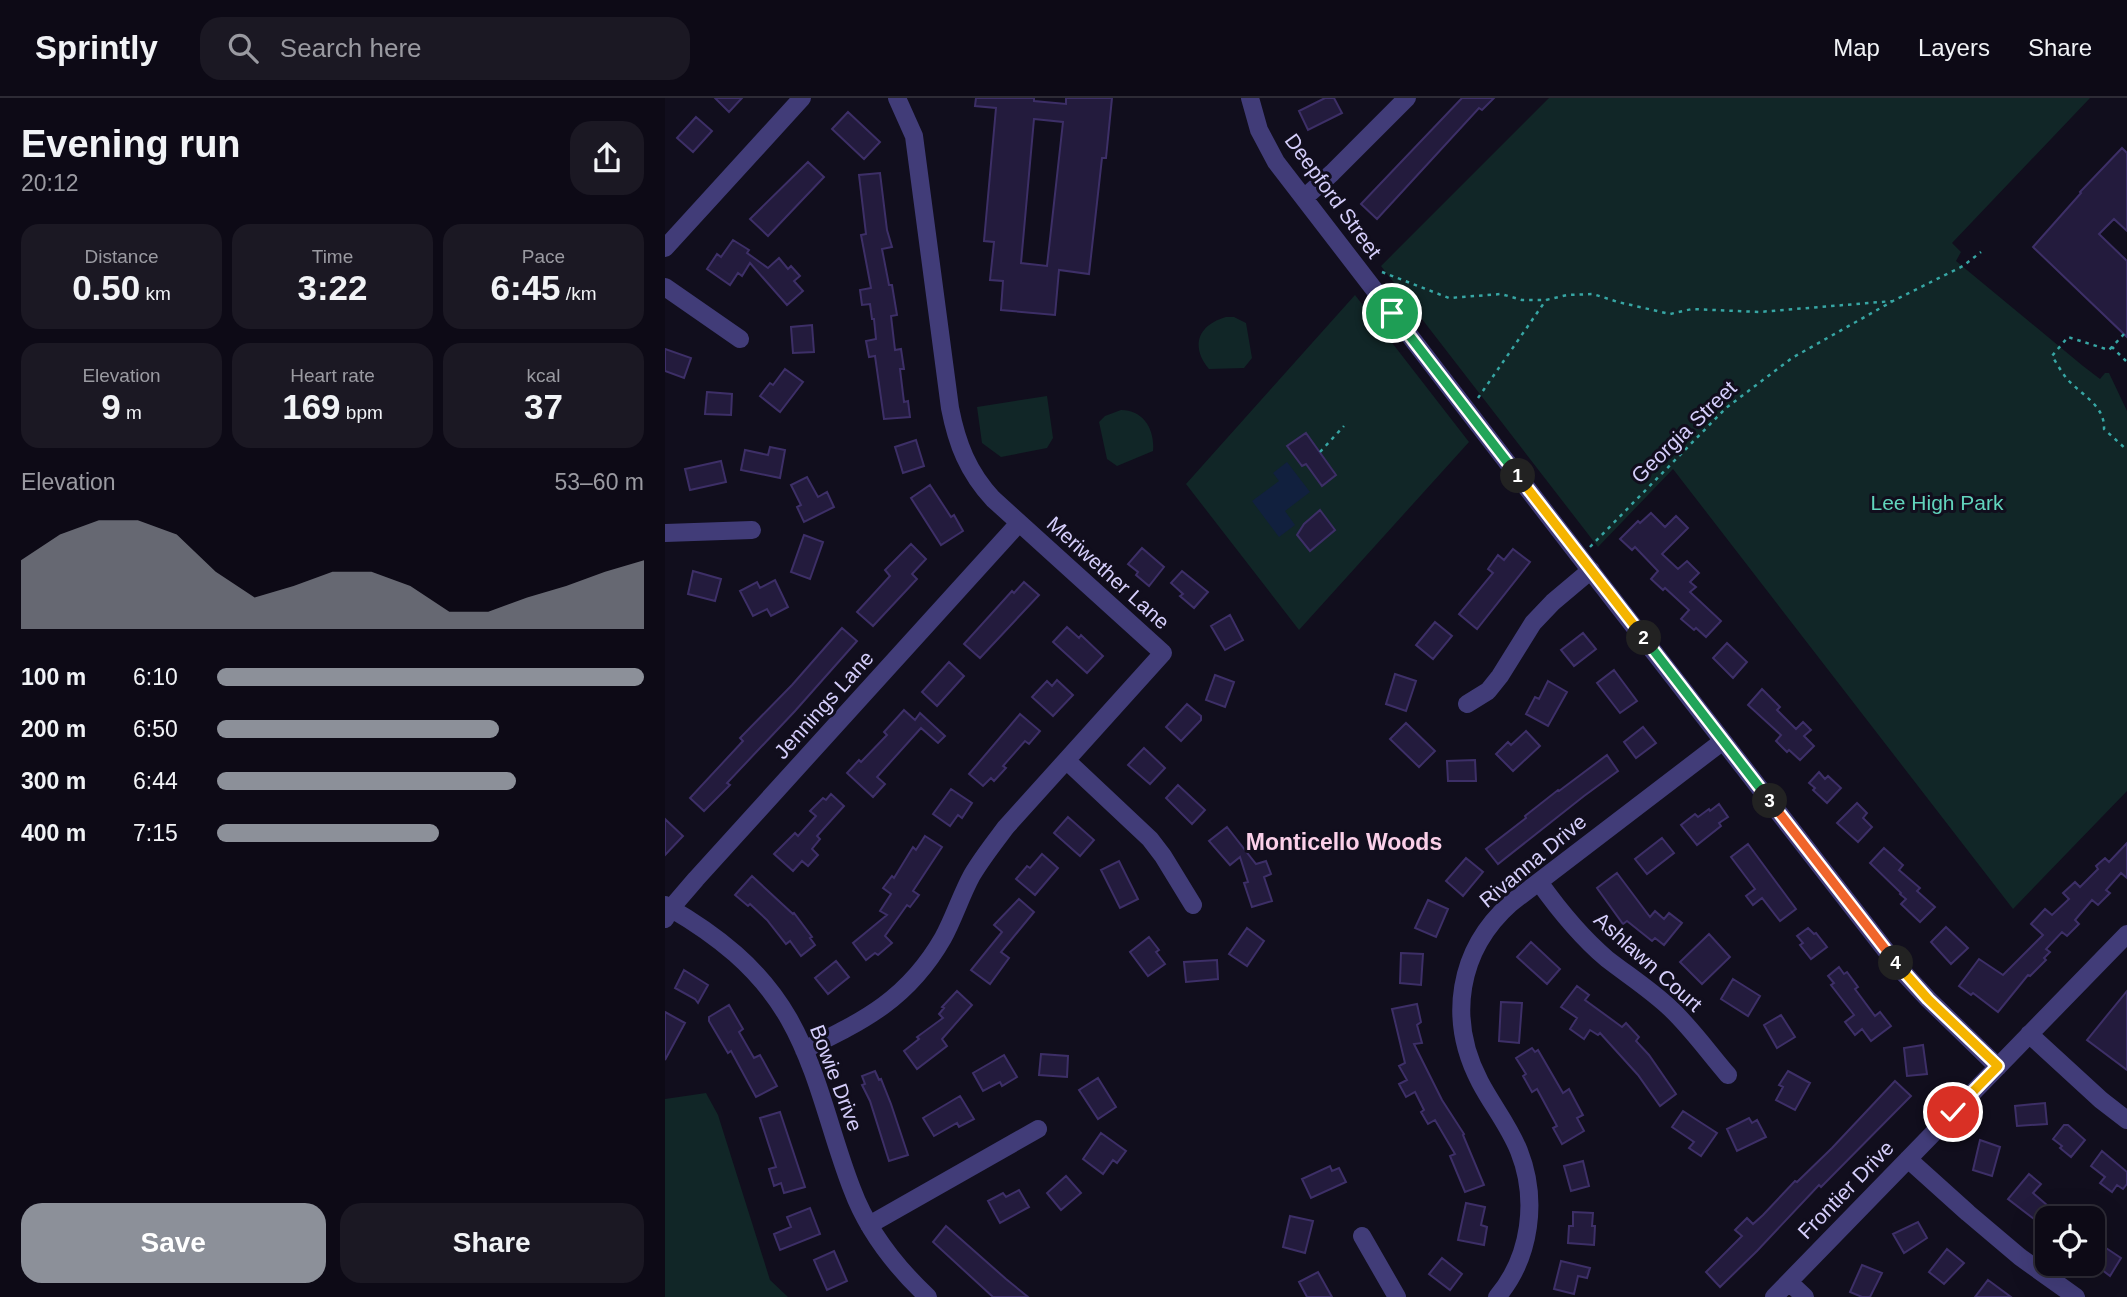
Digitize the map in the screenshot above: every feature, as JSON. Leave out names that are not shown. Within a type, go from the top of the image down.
[{"type":"street","points":[[665,248],[802,98]]},
{"type":"street","name":"Meriwether Lane","points":[[804,1050],[863,1021],[889,1002],[912,980],[943,939],[971,877],[987,850],[1163,653],[1019,523],[980,485],[968,467],[954,430],[917,156],[909,123],[897,98]]},
{"type":"street","name":"Deepford Street","points":[[1250,98],[1266,146],[1276,162],[1585,564],[1901,970],[1998,1066]]},
{"type":"street","points":[[1304,198],[1406,98]]},
{"type":"street","points":[[665,287],[740,340]]},
{"type":"street","name":"Jennings Lane","points":[[667,911],[1019,523]]},
{"type":"street","points":[[665,533],[753,530]]},
{"type":"street","points":[[1467,704],[1494,684],[1533,623],[1585,564]]},
{"type":"street","name":"Rivanna Drive","points":[[1497,1297],[1511,1276],[1525,1242],[1529,1223],[1528,1184],[1512,1136],[1470,1061],[1463,1036],[1461,1006],[1467,969],[1483,935],[1504,909],[1723,741]]},
{"type":"street","points":[[1067,761],[1150,839],[1193,905]]},
{"type":"street","name":"Ashlawn Court","points":[[1539,882],[1582,935],[1672,1010],[1728,1075]]},
{"type":"street","name":"Bowie Drive","points":[[667,911],[703,927],[734,951],[752,968],[783,1010],[804,1050],[852,1191],[869,1225],[896,1265],[929,1297]]},
{"type":"street","name":"Frontier Drive","points":[[1774,1297],[2127,934]]},
{"type":"street","points":[[2029,1034],[2101,1100],[2127,1120]]},
{"type":"street","points":[[869,1225],[1038,1129]]},
{"type":"street","points":[[1908,1158],[2009,1248],[2076,1297]]},
{"type":"street","points":[[1362,1236],[1397,1297]]},
{"type":"street","points":[[1789,1282],[1805,1297]]},
{"type":"path","name":"Georgia Street","points":[[1585,564],[1726,408],[1793,358],[1893,301],[1963,266],[1981,252]]},
{"type":"path","points":[[1376,270],[1450,298],[1501,294],[1522,300],[1546,300],[1567,295],[1593,294],[1670,314],[1692,309],[1759,312],[1893,301]]},
{"type":"path","points":[[1468,412],[1546,300]]},
{"type":"path","points":[[2124,334],[2109,350],[2068,337],[2052,356],[2067,379],[2099,409],[2103,415],[2104,429],[2127,450]]},
{"type":"path","points":[[2112,347],[2127,362]]},
{"type":"path","points":[[1320,452],[1344,426]]},
{"type":"green space","name":"Lee High Park","points":[[1549,98],[2090,98],[1952,243],[1961,252],[1956,261],[2100,379],[2105,373],[2109,373],[2127,411],[2127,791],[2013,909],[1673,469],[1598,547],[1381,266]]},
{"type":"green space","points":[[1355,295],[1469,442],[1299,630],[1186,484]]},
{"type":"green space","points":[[1226,317],[1234,317],[1246,323],[1252,358],[1244,368],[1209,369],[1200,352],[1200,337],[1209,325]]},
{"type":"green space","points":[[1047,396],[1053,438],[1047,448],[1001,457],[982,443],[977,407]]},
{"type":"green space","points":[[1121,410],[1142,417],[1150,429],[1153,451],[1117,466],[1107,459],[1099,422],[1105,416]]},
{"type":"green space","points":[[706,1093],[718,1115],[770,1280],[788,1297],[665,1297],[665,1099]]},
{"type":"water","points":[[1287,462],[1310,492],[1285,511],[1295,525],[1279,537],[1252,501],[1279,481],[1273,473]]},
{"type":"building","points":[[715,98],[742,98],[729,112]]},
{"type":"building","points":[[976,98],[1034,98],[1034,101],[1066,104],[1066,98],[1112,98],[1106,158],[1102,158],[1089,274],[1059,270],[1055,315],[1001,310],[1003,281],[990,280],[994,242],[984,241],[996,108],[975,106]],"holes":[[[1034,119],[1063,122],[1047,266],[1021,263]]]},
{"type":"building","points":[[1325,98],[1334,98],[1342,113],[1308,130],[1299,111]]},
{"type":"building","points":[[1462,98],[1494,98],[1482,110],[1479,108],[1377,219],[1361,204]]},
{"type":"building","points":[[848,112],[880,142],[864,159],[832,129]]},
{"type":"building","points":[[696,117],[712,131],[693,152],[677,138]]},
{"type":"building","points":[[2122,148],[2127,153],[2127,231],[2114,219],[2099,234],[2127,261],[2127,337],[2033,247]]},
{"type":"building","points":[[808,162],[824,177],[768,236],[750,219]]},
{"type":"building","points":[[880,173],[887,230],[892,247],[882,249],[897,315],[891,316],[895,350],[901,349],[904,369],[900,369],[904,402],[908,401],[910,417],[884,419],[875,356],[869,357],[866,341],[876,339],[874,319],[870,304],[862,305],[860,290],[871,288],[861,235],[866,234],[859,175]]},
{"type":"building","points":[[733,240],[749,250],[747,253],[768,268],[779,258],[788,269],[791,266],[800,276],[794,281],[803,291],[787,305],[750,263],[742,276],[738,273],[730,285],[707,269],[717,254],[721,257]]},
{"type":"building","points":[[812,325],[814,352],[793,353],[791,327]]},
{"type":"building","points":[[665,349],[691,358],[684,378],[665,371]]},
{"type":"building","points":[[785,369],[803,382],[780,412],[760,396]]},
{"type":"building","points":[[707,392],[732,394],[731,415],[705,414]]},
{"type":"building","points":[[1306,433],[1336,475],[1322,486],[1306,464],[1302,466],[1287,446]]},
{"type":"building","points":[[916,440],[924,466],[903,473],[895,447]]},
{"type":"building","points":[[770,447],[785,450],[780,478],[741,470],[745,450],[768,455]]},
{"type":"building","points":[[721,461],[726,482],[690,490],[685,469]]},
{"type":"building","points":[[807,477],[818,497],[827,492],[834,507],[804,522],[797,507],[801,505],[791,485]]},
{"type":"building","points":[[930,485],[963,531],[941,545],[911,498]]},
{"type":"building","points":[[1320,510],[1335,530],[1310,551],[1297,535],[1304,524]]},
{"type":"building","points":[[1651,513],[1665,527],[1676,516],[1688,528],[1662,554],[1678,569],[1687,561],[1699,573],[1690,582],[1696,587],[1690,592],[1721,621],[1706,637],[1681,619],[1689,610],[1651,579],[1658,571],[1635,547],[1632,550],[1620,539],[1638,521],[1640,523]]},
{"type":"building","points":[[804,535],[823,542],[810,579],[791,572]]},
{"type":"building","points":[[911,544],[926,559],[912,574],[917,579],[873,626],[857,612],[890,576],[885,570]]},
{"type":"building","points":[[1142,548],[1164,567],[1149,586],[1128,564]]},
{"type":"building","points":[[1513,549],[1530,562],[1477,629],[1459,614],[1493,573],[1488,569],[1498,555],[1504,560]]},
{"type":"building","points":[[693,571],[721,579],[715,601],[688,594]]},
{"type":"building","points":[[1182,571],[1208,592],[1194,608],[1180,596],[1183,594],[1171,583]]},
{"type":"building","points":[[775,580],[788,607],[771,616],[767,609],[753,616],[740,591],[757,582],[760,588]]},
{"type":"building","points":[[1024,582],[1039,595],[980,658],[964,644],[1012,591],[1014,593]]},
{"type":"building","points":[[1230,615],[1243,640],[1225,650],[1211,626]]},
{"type":"building","points":[[1435,622],[1452,636],[1433,659],[1416,645]]},
{"type":"building","points":[[1067,627],[1079,638],[1081,635],[1103,656],[1087,673],[1053,642]]},
{"type":"building","points":[[842,628],[857,641],[704,811],[690,798],[743,741],[740,738]]},
{"type":"building","points":[[1583,633],[1596,649],[1574,666],[1561,650]]},
{"type":"building","points":[[1727,643],[1747,662],[1733,678],[1713,658]]},
{"type":"building","points":[[949,662],[964,676],[937,706],[922,692]]},
{"type":"building","points":[[1614,670],[1637,701],[1620,713],[1597,683]]},
{"type":"building","points":[[1395,674],[1416,681],[1406,711],[1386,704]]},
{"type":"building","points":[[1215,675],[1234,682],[1225,707],[1206,700]]},
{"type":"building","points":[[1057,680],[1073,695],[1053,716],[1032,697],[1047,681],[1052,686]]},
{"type":"building","points":[[1548,681],[1567,692],[1548,726],[1526,714],[1535,697],[1539,699]]},
{"type":"building","points":[[1762,689],[1780,707],[1777,710],[1796,729],[1803,722],[1811,730],[1804,736],[1814,746],[1800,760],[1776,741],[1781,735],[1748,705]]},
{"type":"building","points":[[1187,704],[1201,716],[1201,720],[1181,741],[1166,727]]},
{"type":"building","points":[[904,710],[915,720],[920,713],[945,736],[938,743],[921,728],[877,777],[885,784],[873,797],[847,773],[887,735],[884,732]]},
{"type":"building","points":[[1020,714],[1040,731],[1029,744],[1025,741],[994,781],[991,778],[983,786],[969,774]]},
{"type":"building","points":[[1406,723],[1435,751],[1419,767],[1390,739]]},
{"type":"building","points":[[1643,727],[1656,743],[1636,758],[1624,742]]},
{"type":"building","points":[[1526,731],[1540,746],[1513,771],[1496,754],[1508,742],[1511,745]]},
{"type":"building","points":[[1144,748],[1165,768],[1150,784],[1128,765]]},
{"type":"building","points":[[1607,755],[1618,771],[1498,864],[1486,849],[1558,790]]},
{"type":"building","points":[[1475,760],[1476,781],[1448,781],[1447,761]]},
{"type":"building","points":[[1819,772],[1825,779],[1828,776],[1841,788],[1827,803],[1809,783]]},
{"type":"building","points":[[1178,785],[1205,810],[1192,824],[1166,798]]},
{"type":"building","points":[[951,789],[972,803],[962,818],[958,815],[950,826],[933,814]]},
{"type":"building","points":[[831,794],[844,806],[817,836],[820,839],[812,849],[818,855],[808,866],[802,861],[793,871],[774,854],[795,833],[798,836],[816,816],[810,811]]},
{"type":"building","points":[[1857,803],[1867,813],[1863,818],[1872,827],[1858,842],[1837,823]]},
{"type":"building","points":[[1719,804],[1728,817],[1697,845],[1681,825],[1695,814],[1698,817]]},
{"type":"building","points":[[1068,817],[1094,840],[1080,856],[1054,833]]},
{"type":"building","points":[[665,819],[683,836],[665,855]]},
{"type":"building","points":[[1227,827],[1256,864],[1266,861],[1271,874],[1264,877],[1272,901],[1252,907],[1244,883],[1248,882],[1240,857],[1230,865],[1209,841]]},
{"type":"building","points":[[925,836],[942,847],[913,891],[919,895],[910,907],[907,905],[885,936],[892,943],[878,955],[875,953],[866,960],[853,943],[887,915],[880,911],[891,894],[883,888],[892,876],[894,878],[913,847],[916,850]]},
{"type":"building","points":[[1662,838],[1674,853],[1647,874],[1635,859]]},
{"type":"building","points":[[2127,843],[2127,878],[2121,873],[2106,890],[2110,893],[2098,905],[2092,900],[2075,920],[2079,924],[2067,936],[2062,932],[2046,949],[2050,952],[2044,958],[2046,960],[2028,975],[1998,1012],[1959,986],[1979,959],[2003,975],[2043,935],[2031,924],[2045,909],[2052,915],[2069,899],[2063,893],[2075,882],[2080,887],[2098,869],[2096,866],[2105,858],[2109,862]]},
{"type":"building","points":[[1748,844],[1796,909],[1780,921],[1762,898],[1753,905],[1746,896],[1755,889],[1731,857]]},
{"type":"building","points":[[1884,848],[1903,865],[1899,870],[1920,888],[1917,891],[1935,907],[1920,922],[1901,904],[1906,899],[1901,893],[1870,863]]},
{"type":"building","points":[[1042,854],[1058,868],[1035,895],[1016,879]]},
{"type":"building","points":[[1466,858],[1483,872],[1463,896],[1446,881]]},
{"type":"building","points":[[1119,861],[1138,899],[1120,908],[1101,870]]},
{"type":"building","points":[[1617,873],[1650,917],[1655,911],[1664,919],[1669,913],[1682,923],[1664,945],[1655,938],[1652,941],[1627,921],[1623,924],[1597,888]]},
{"type":"building","points":[[752,876],[794,913],[812,937],[810,938],[815,945],[801,956],[790,941],[786,944],[750,904],[748,906],[735,895]]},
{"type":"building","points":[[1019,899],[1034,912],[1001,952],[1009,958],[990,984],[971,970],[1002,932],[994,925]]},
{"type":"building","points":[[1428,900],[1448,909],[1436,937],[1415,928]]},
{"type":"building","points":[[1946,927],[1968,948],[1951,964],[1931,942]]},
{"type":"building","points":[[1247,928],[1264,941],[1247,966],[1229,954]]},
{"type":"building","points":[[1808,928],[1816,933],[1827,947],[1811,959],[1800,945],[1803,943],[1797,936]]},
{"type":"building","points":[[1709,934],[1730,957],[1702,984],[1680,962]]},
{"type":"building","points":[[1149,937],[1165,964],[1148,976],[1130,952]]},
{"type":"building","points":[[1531,942],[1560,969],[1547,984],[1517,957]]},
{"type":"building","points":[[1401,953],[1423,954],[1421,985],[1400,983]]},
{"type":"building","points":[[1217,960],[1218,979],[1186,982],[1184,962]]},
{"type":"building","points":[[836,961],[849,977],[828,994],[815,978]]},
{"type":"building","points":[[1839,967],[1844,974],[1847,972],[1858,987],[1855,989],[1875,1016],[1880,1012],[1891,1026],[1871,1041],[1862,1029],[1855,1035],[1845,1022],[1854,1015],[1831,985],[1834,983],[1828,976]]},
{"type":"building","points":[[684,970],[708,985],[698,1003],[675,988]]},
{"type":"building","points":[[1733,979],[1760,996],[1748,1016],[1721,999]]},
{"type":"building","points":[[1577,986],[1589,995],[1585,1000],[1622,1027],[1626,1023],[1639,1037],[1636,1041],[1676,1094],[1660,1106],[1638,1075],[1600,1033],[1598,1035],[1590,1030],[1584,1039],[1570,1029],[1577,1018],[1561,1007]]},
{"type":"building","points":[[957,991],[972,1005],[942,1039],[947,1046],[917,1069],[904,1051],[919,1039],[917,1037],[943,1018],[939,1014],[944,1008],[942,1007]]},
{"type":"building","points":[[2127,991],[2127,1070],[2087,1040]]},
{"type":"building","points":[[1501,1002],[1522,1003],[1519,1043],[1499,1041]]},
{"type":"building","points":[[1417,1004],[1421,1022],[1417,1025],[1422,1043],[1414,1044],[1442,1100],[1464,1134],[1484,1185],[1465,1192],[1450,1156],[1455,1154],[1435,1120],[1428,1124],[1415,1092],[1406,1097],[1399,1084],[1407,1080],[1399,1066],[1405,1063],[1392,1009]]},
{"type":"building","points":[[729,1005],[743,1029],[739,1032],[754,1058],[760,1055],[777,1086],[756,1097],[731,1051],[728,1053],[709,1021],[709,1017]]},
{"type":"building","points":[[665,1012],[685,1023],[665,1060]]},
{"type":"building","points":[[1781,1015],[1795,1037],[1777,1048],[1764,1025]]},
{"type":"building","points":[[1923,1045],[1927,1074],[1907,1076],[1904,1048]]},
{"type":"building","points":[[1532,1048],[1535,1052],[1538,1050],[1563,1093],[1569,1089],[1583,1115],[1577,1118],[1584,1131],[1562,1144],[1553,1128],[1557,1126],[1537,1089],[1532,1092],[1523,1076],[1526,1074],[1516,1058]]},
{"type":"building","points":[[1041,1054],[1068,1056],[1067,1077],[1039,1075]]},
{"type":"building","points":[[1004,1055],[1017,1077],[1002,1086],[1000,1082],[983,1091],[973,1073]]},
{"type":"building","points":[[875,1071],[891,1104],[908,1155],[889,1161],[870,1101],[862,1085],[865,1084],[862,1076]]},
{"type":"building","points":[[1788,1071],[1810,1083],[1795,1110],[1776,1100],[1783,1087],[1779,1085]]},
{"type":"building","points":[[1098,1078],[1116,1107],[1098,1119],[1079,1090]]},
{"type":"building","points":[[1895,1081],[1911,1096],[1821,1187],[1819,1185],[1720,1287],[1706,1272],[1742,1236],[1735,1230],[1747,1218],[1753,1224],[1763,1215],[1795,1181],[1832,1148]]},
{"type":"building","points":[[960,1096],[974,1119],[959,1127],[957,1123],[934,1136],[923,1118]]},
{"type":"building","points":[[2045,1103],[2047,1124],[2017,1126],[2015,1106]]},
{"type":"building","points":[[1683,1111],[1717,1133],[1701,1156],[1689,1148],[1694,1142],[1672,1127]]},
{"type":"building","points":[[780,1112],[805,1187],[784,1193],[781,1183],[774,1186],[769,1169],[776,1167],[760,1118]]},
{"type":"building","points":[[1749,1118],[1752,1123],[1757,1120],[1766,1137],[1737,1151],[1727,1129]]},
{"type":"building","points":[[2064,1125],[2068,1125],[2085,1140],[2071,1157],[2053,1139]]},
{"type":"building","points":[[1101,1133],[1126,1151],[1117,1163],[1113,1160],[1103,1174],[1083,1159]]},
{"type":"building","points":[[1980,1140],[2000,1147],[1992,1176],[1973,1170]]},
{"type":"building","points":[[2102,1151],[2127,1172],[2127,1184],[2123,1189],[2117,1185],[2112,1192],[2100,1183],[2105,1177],[2091,1166]]},
{"type":"building","points":[[1583,1161],[1589,1186],[1571,1191],[1564,1166]]},
{"type":"building","points":[[1330,1166],[1332,1171],[1339,1168],[1346,1182],[1311,1198],[1302,1179]]},
{"type":"building","points":[[2029,1174],[2041,1184],[2033,1193],[2048,1206],[2035,1206],[2035,1220],[2008,1199]]},
{"type":"building","points":[[1066,1176],[1081,1193],[1061,1210],[1047,1193]]},
{"type":"building","points":[[1019,1190],[1029,1207],[1000,1223],[988,1201],[1003,1193],[1006,1197]]},
{"type":"building","points":[[1466,1203],[1485,1207],[1481,1225],[1487,1227],[1484,1245],[1458,1240]]},
{"type":"building","points":[[810,1208],[820,1234],[780,1250],[774,1234],[791,1227],[787,1217]]},
{"type":"building","points":[[1573,1212],[1593,1213],[1594,1245],[1568,1243],[1569,1226],[1573,1226]]},
{"type":"building","points":[[1290,1216],[1313,1221],[1305,1253],[1283,1247]]},
{"type":"building","points":[[1918,1222],[1927,1238],[1904,1253],[1893,1234]]},
{"type":"building","points":[[946,1226],[1028,1297],[993,1297],[933,1242]]},
{"type":"building","points":[[2105,1247],[2121,1258],[2110,1276],[2105,1272]]},
{"type":"building","points":[[1947,1249],[1964,1263],[1944,1284],[1929,1272]]},
{"type":"building","points":[[834,1251],[847,1281],[827,1290],[814,1260]]},
{"type":"building","points":[[1442,1258],[1462,1274],[1450,1290],[1429,1274]]},
{"type":"building","points":[[1561,1261],[1590,1268],[1587,1278],[1578,1276],[1574,1294],[1554,1289]]},
{"type":"building","points":[[1862,1265],[1882,1273],[1870,1297],[1850,1292]]},
{"type":"building","points":[[1318,1272],[1332,1297],[1307,1297],[1299,1282]]},
{"type":"building","points":[[1988,1280],[2011,1297],[1975,1297]]},
{"type":"district","name":"Monticello Woods","points":[[1344,842]]},
{"type":"route","points":[[1392,313],[1901,970],[1998,1066],[1953,1112]]}]
